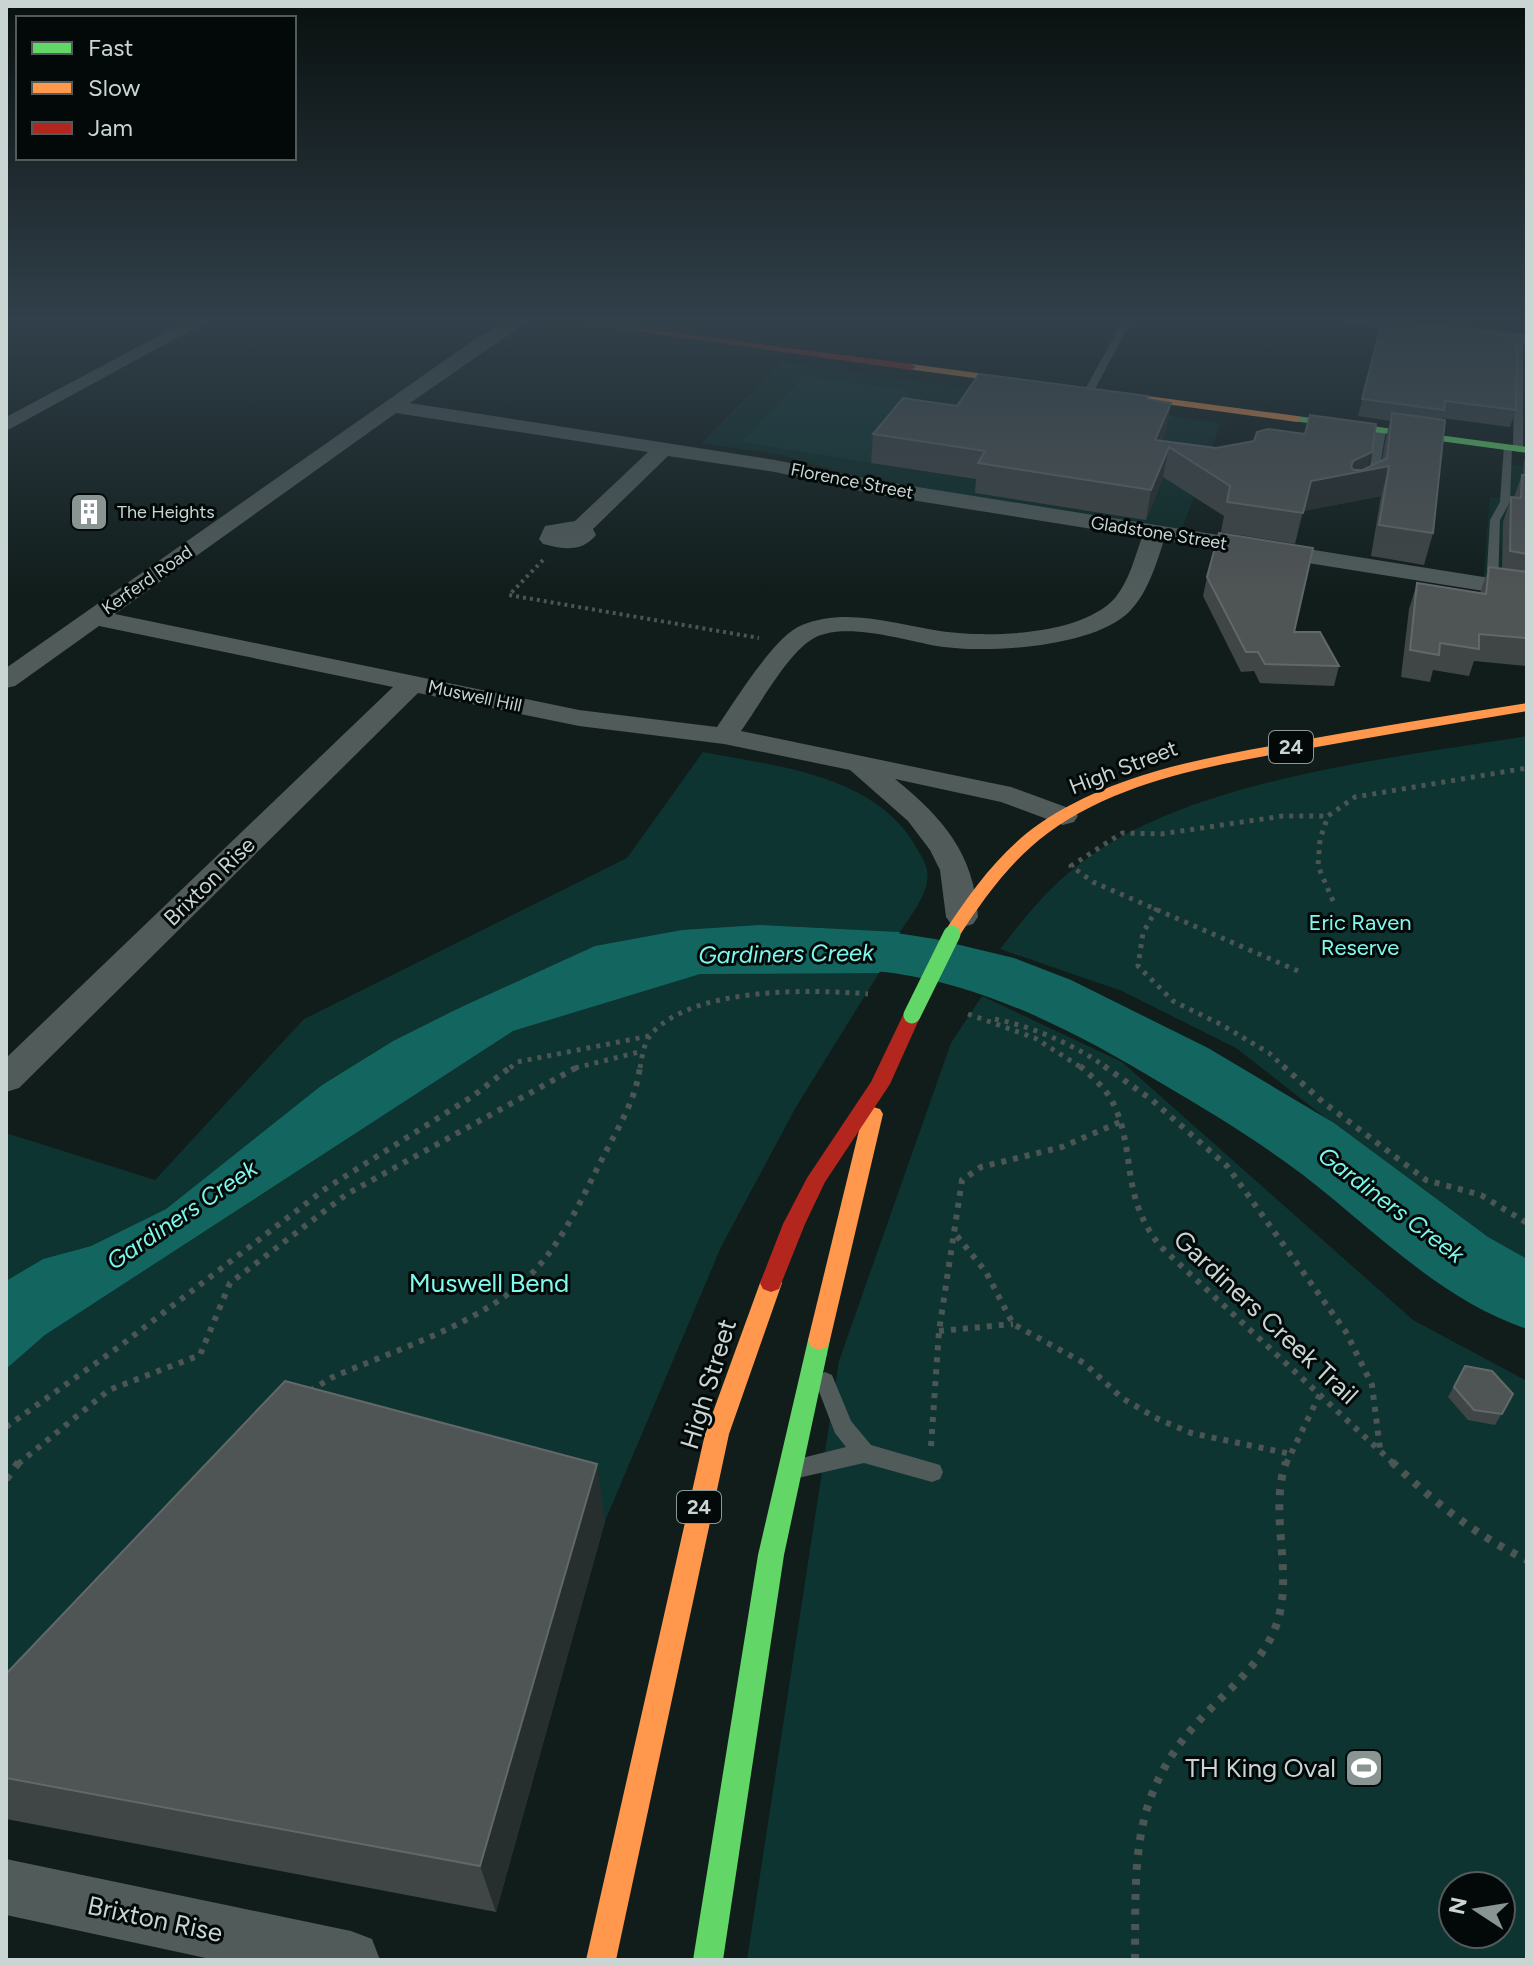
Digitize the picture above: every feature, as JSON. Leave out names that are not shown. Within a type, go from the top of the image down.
[{"type":"main road","points":[[1196,409],[1375,442],[1517,449]]},
{"type":"main road","name":"High Street","points":[[601,1960],[696,1522],[732,1390],[767,1288],[817,1178],[880,1084],[957,926],[993,872],[1063,816],[1138,782],[1205,763],[1527,707]]},
{"type":"main road","name":"High Street","points":[[708,1960],[771,1555],[788,1470],[880,1084]]},
{"type":"street","points":[[6,425],[36,409]]},
{"type":"street","name":"Kerferd Road","points":[[6,680],[388,409]]},
{"type":"street","name":"Florence Street","points":[[410,409],[775,466],[850,484],[934,497]]},
{"type":"street","points":[[560,542],[551,539],[553,531],[563,527],[580,529],[664,448]]},
{"type":"street","name":"Gladstone Street","points":[[934,497],[1527,591]]},
{"type":"street","points":[[724,736],[792,641],[806,631],[843,624],[930,639],[984,642],[1030,638],[1074,629],[1110,614],[1129,597],[1155,532]]},
{"type":"street","name":"Muswell Hill","points":[[94,617],[579,718],[724,736],[997,792],[1063,816]]},
{"type":"street","name":"Brixton Rise","points":[[6,1079],[413,683]]},
{"type":"street","name":"Muswell Hill","points":[[857,765],[1006,816],[1037,834]]},
{"type":"street","name":"Muswell Hill","points":[[857,765],[915,809],[934,830],[958,877],[963,896],[957,926]]},
{"type":"street","name":"Brixton Rise","points":[[6,1887],[351,1960]]},
{"type":"lane","points":[[1492,586],[1495,520],[1505,502],[1517,449],[1519,409]]},
{"type":"lane","points":[[1361,488],[1372,485],[1375,442]]},
{"type":"lane","points":[[815,1354],[842,1426],[864,1453]]},
{"type":"lane","points":[[788,1470],[864,1453],[932,1472]]},
{"type":"path","points":[[560,542],[509,595],[764,639]]},
{"type":"path","points":[[1298,971],[1093,882],[1071,866],[1122,833],[1161,834],[1283,816],[1328,816],[1355,797],[1527,768]]},
{"type":"path","points":[[1328,816],[1320,839],[1318,866],[1333,901]]},
{"type":"path","points":[[1157,908],[1143,933],[1138,966],[1173,1001],[1269,1053],[1323,1102],[1426,1180],[1481,1195],[1527,1223]]},
{"type":"path","points":[[305,1394],[331,1378],[481,1310],[534,1271],[582,1198],[625,1116],[636,1090],[649,1036],[668,1019],[728,999],[834,991],[868,994]]},
{"type":"path","name":"Gardiners Creek Trail","points":[[968,1014],[982,1017],[1053,1048],[1102,1085],[1116,1106],[1128,1182],[1137,1213],[1174,1262],[1215,1295],[1413,1482],[1475,1530],[1527,1560]]},
{"type":"path","points":[[982,1017],[1015,1023],[1086,1053],[1152,1100],[1227,1166],[1346,1332],[1372,1385],[1380,1451]]},
{"type":"path","points":[[6,1427],[120,1346],[325,1189],[473,1096],[517,1062],[649,1036]]},
{"type":"path","points":[[6,1479],[23,1457],[109,1390],[200,1355],[230,1283],[347,1194],[578,1066],[643,1051]]},
{"type":"path","points":[[931,1446],[939,1331],[962,1180],[969,1171],[1060,1147],[1099,1134],[1120,1122]]},
{"type":"path","points":[[956,1235],[986,1272],[1013,1324],[1084,1363],[1122,1398],[1158,1419],[1191,1433],[1292,1454]]},
{"type":"path","points":[[939,1331],[1013,1324]]},
{"type":"path","points":[[1135,1960],[1139,1856],[1149,1796],[1193,1727],[1257,1659],[1273,1633],[1282,1608],[1287,1576],[1281,1508],[1282,1475],[1320,1394]]},
{"type":"shaded area","points":[[735,409],[1118,409],[1221,423],[1182,529],[865,479],[781,455],[702,443]]},
{"type":"shaded area","points":[[1501,462],[1527,468],[1527,586],[1483,579],[1490,497],[1500,498]]},
{"type":"green space","points":[[773,409],[920,409],[923,412],[901,426],[871,463],[742,442]]},
{"type":"green space","name":"Eric Raven Reserve","points":[[1527,736],[1527,1268],[1487,1244],[1236,1048],[1122,991],[1000,949],[1035,906],[1088,857],[1149,823],[1199,803],[1308,773]]},
{"type":"green space","points":[[703,752],[819,777],[847,787],[895,819],[921,856],[927,878],[919,902],[900,932],[760,925],[525,980],[393,1041],[322,1085],[166,1209],[91,1246],[43,1259],[6,1281],[6,1133],[155,1180],[304,1019],[627,858]]},
{"type":"green space","name":"Muswell Bend","points":[[700,973],[879,973],[796,1107],[721,1247],[605,1521],[307,1439],[6,1767],[6,1369],[45,1335],[513,1031]]},
{"type":"green space","points":[[982,996],[1122,1062],[1413,1320],[1527,1381],[1527,1960],[747,1960],[839,1361],[951,1043]]},
{"type":"water","points":[[760,925],[900,932],[879,973],[700,974],[513,1031],[45,1335],[6,1369],[6,1281],[43,1259],[91,1246],[166,1209],[322,1085],[393,1041],[595,946],[682,930]]},
{"type":"building","points":[[894,409],[1169,409],[1155,440],[1216,448],[1254,441],[1257,432],[1268,429],[1305,434],[1310,415],[1376,424],[1372,452],[1353,461],[1351,467],[1363,470],[1387,458],[1392,413],[1445,420],[1433,533],[1379,525],[1389,466],[1311,481],[1303,513],[1227,502],[1230,486],[1169,447],[1151,490],[978,463],[985,451],[873,434]]},
{"type":"building","points":[[1522,475],[1527,475],[1527,554],[1510,551],[1511,497],[1521,498]]},
{"type":"building","points":[[1219,533],[1313,548],[1294,632],[1320,632],[1339,666],[1265,664],[1258,652],[1246,652],[1207,577]]},
{"type":"building","points":[[1489,567],[1527,572],[1527,638],[1479,634],[1479,649],[1440,643],[1439,655],[1410,650],[1417,583],[1486,594]]},
{"type":"building","points":[[1465,1366],[1492,1371],[1513,1394],[1502,1414],[1474,1410],[1454,1387]]},
{"type":"building","points":[[285,1381],[597,1464],[480,1866],[6,1778],[6,1674]]},
{"type":"waterway","name":"Gardiners Creek","points":[[801,951],[890,952],[935,960],[992,973],[1048,995],[1184,1065],[1309,1142],[1461,1259],[1527,1297]]},
{"type":"traffic: fast","points":[[1297,419],[1527,450]]},
{"type":"traffic: fast","points":[[912,1015],[952,934]]},
{"type":"traffic: fast","points":[[708,1960],[771,1555],[819,1340]]},
{"type":"traffic: slow","points":[[1221,409],[1297,419]]},
{"type":"traffic: slow","points":[[952,934],[1004,864],[1043,829],[1071,811],[1133,783],[1233,757],[1527,707]]},
{"type":"traffic: slow","points":[[819,1340],[873,1114]]},
{"type":"traffic: slow","points":[[601,1960],[717,1434],[771,1283]]},
{"type":"traffic: jam","points":[[771,1283],[794,1224],[817,1178],[880,1084],[912,1015]]},
{"type":"place","name":"The Heights","points":[[89,512]]},
{"type":"place","name":"TH King Oval","points":[[1364,1768]]}]
